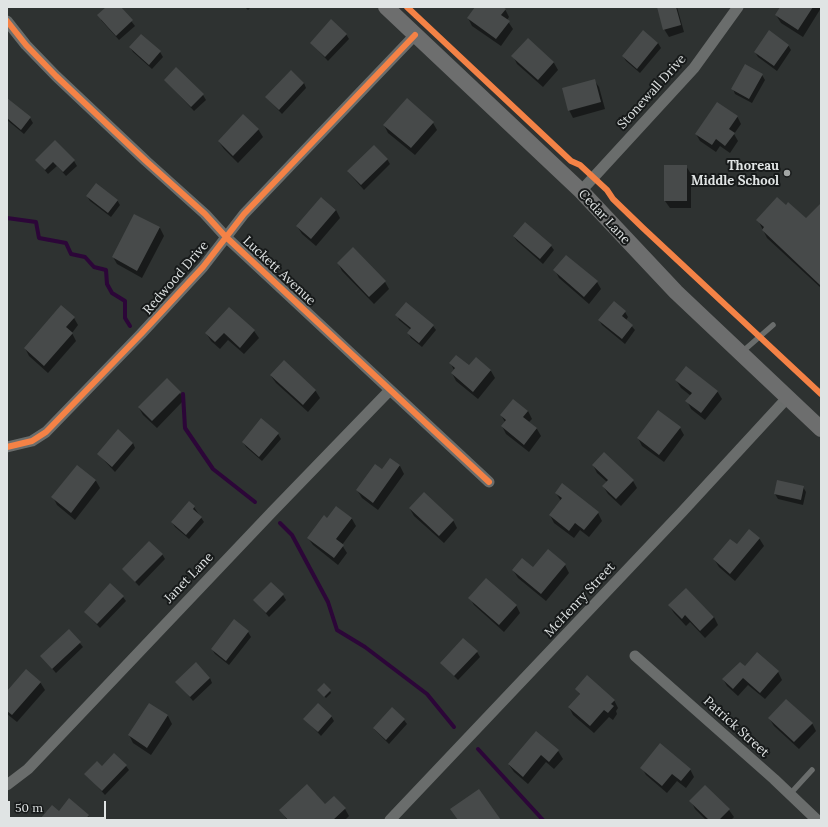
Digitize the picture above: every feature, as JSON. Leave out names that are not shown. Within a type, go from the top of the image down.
[{"type":"main road","name":"Cedar Lane","points":[[386,7],[581,191],[642,257],[821,429]]},
{"type":"street","name":"Stonewall Drive","points":[[581,191],[694,68],[738,7]]},
{"type":"street","name":"Luckett Avenue","points":[[7,21],[26,45],[56,76],[146,161],[205,214],[226,237],[489,482]]},
{"type":"street","name":"Redwood Drive","points":[[7,447],[32,441],[46,432],[141,334],[202,267],[244,214],[415,35]]},
{"type":"street","name":"Janet Lane","points":[[7,785],[28,769],[266,517],[390,390]]},
{"type":"street","name":"McHenry Street","points":[[390,820],[788,397]]},
{"type":"street","name":"Patrick Street","points":[[635,656],[790,794],[817,820]]},
{"type":"lane","points":[[741,353],[773,324]]},
{"type":"lane","points":[[790,794],[812,770]]},
{"type":"building","points":[[106,7],[121,7],[133,20],[116,36],[97,15]]},
{"type":"building","points":[[475,7],[503,7],[506,9],[501,15],[510,21],[496,39],[467,18]]},
{"type":"building","points":[[657,7],[676,7],[681,25],[663,30]]},
{"type":"building","points":[[780,7],[813,7],[798,30],[775,15]]},
{"type":"building","points":[[331,19],[347,34],[325,57],[310,43]]},
{"type":"building","points":[[643,30],[658,43],[637,69],[622,56]]},
{"type":"building","points":[[769,30],[789,45],[774,66],[754,52]]},
{"type":"building","points":[[141,34],[161,51],[149,65],[129,47]]},
{"type":"building","points":[[528,38],[554,62],[538,80],[511,56]]},
{"type":"building","points":[[745,64],[763,74],[749,99],[731,89]]},
{"type":"building","points":[[176,67],[204,94],[191,107],[164,80]]},
{"type":"building","points":[[291,70],[304,83],[279,110],[265,97]]},
{"type":"building","points":[[595,79],[601,102],[568,111],[562,88]]},
{"type":"building","points":[[7,98],[31,117],[21,130],[7,118]]},
{"type":"building","points":[[407,98],[434,122],[411,148],[383,125]]},
{"type":"building","points":[[717,102],[738,116],[729,129],[735,133],[725,146],[716,139],[712,145],[695,134]]},
{"type":"building","points":[[243,114],[259,129],[233,156],[218,141]]},
{"type":"building","points":[[55,140],[75,160],[63,172],[53,162],[45,170],[35,160]]},
{"type":"building","points":[[374,145],[388,159],[361,185],[347,171]]},
{"type":"building","points":[[664,165],[687,165],[687,201],[664,201]]},
{"type":"building","points":[[96,183],[118,200],[108,213],[86,196]]},
{"type":"building","points":[[321,197],[336,210],[311,239],[296,226]]},
{"type":"building","points":[[777,197],[786,205],[788,202],[806,218],[821,203],[821,286],[762,230],[764,227],[756,220]]},
{"type":"building","points":[[134,214],[160,227],[137,271],[112,257]]},
{"type":"building","points":[[525,222],[552,245],[540,259],[513,236]]},
{"type":"building","points":[[353,247],[386,281],[369,297],[337,263]]},
{"type":"building","points":[[566,255],[598,281],[584,297],[553,270]]},
{"type":"building","points":[[614,301],[626,311],[622,316],[633,325],[622,339],[598,320]]},
{"type":"building","points":[[406,302],[434,325],[419,343],[407,333],[411,328],[395,315]]},
{"type":"building","points":[[61,305],[75,317],[66,327],[73,333],[44,366],[24,348]]},
{"type":"building","points":[[229,307],[255,330],[240,348],[224,333],[215,342],[205,333]]},
{"type":"building","points":[[456,355],[469,365],[476,357],[491,370],[473,392],[451,373],[455,368],[449,363]]},
{"type":"building","points":[[284,360],[316,390],[303,405],[270,375]]},
{"type":"building","points":[[686,366],[718,391],[701,413],[685,401],[692,393],[675,380]]},
{"type":"building","points":[[167,378],[181,392],[152,421],[138,407]]},
{"type":"building","points":[[513,399],[528,411],[523,417],[537,428],[524,445],[501,426],[506,420],[500,415]]},
{"type":"building","points":[[658,410],[681,427],[659,455],[637,438]]},
{"type":"building","points":[[261,418],[279,433],[259,457],[242,442]]},
{"type":"building","points":[[118,429],[133,443],[112,467],[97,454]]},
{"type":"building","points":[[604,452],[634,480],[616,499],[602,486],[608,480],[592,465]]},
{"type":"building","points":[[390,458],[400,465],[373,503],[356,490],[375,464],[382,469]]},
{"type":"building","points":[[77,465],[96,480],[71,513],[51,497]]},
{"type":"building","points":[[777,480],[804,486],[801,500],[774,494]]},
{"type":"building","points":[[562,483],[599,512],[584,530],[575,523],[569,531],[549,515],[562,498],[555,493]]},
{"type":"building","points":[[424,492],[454,520],[439,536],[409,508]]},
{"type":"building","points":[[189,501],[195,506],[193,509],[202,517],[186,535],[171,522]]},
{"type":"building","points":[[336,506],[352,518],[336,539],[344,545],[334,558],[307,538],[324,515],[327,518]]},
{"type":"building","points":[[749,529],[760,538],[730,574],[713,559],[730,539],[737,544]]},
{"type":"building","points":[[149,541],[163,554],[135,582],[122,569]]},
{"type":"building","points":[[548,549],[566,564],[541,594],[512,570],[522,558],[533,567]]},
{"type":"building","points":[[486,578],[517,605],[499,625],[468,598]]},
{"type":"building","points":[[271,582],[284,594],[266,613],[253,600]]},
{"type":"building","points":[[110,583],[124,596],[97,624],[84,612]]},
{"type":"building","points":[[686,588],[714,617],[700,631],[685,615],[682,619],[668,605]]},
{"type":"building","points":[[234,619],[249,631],[226,661],[211,649]]},
{"type":"building","points":[[69,629],[81,642],[52,669],[40,656]]},
{"type":"building","points":[[463,638],[478,651],[454,676],[440,663]]},
{"type":"building","points":[[757,652],[779,671],[760,693],[743,678],[733,689],[722,679],[740,662],[745,666]]},
{"type":"building","points":[[196,662],[210,678],[190,697],[175,682]]},
{"type":"building","points":[[26,669],[41,682],[12,715],[7,711],[7,691]]},
{"type":"building","points":[[587,675],[615,700],[611,704],[614,706],[608,713],[604,710],[590,726],[568,707],[580,694],[575,689]]},
{"type":"building","points":[[324,683],[331,690],[324,697],[317,690]]},
{"type":"building","points":[[786,699],[813,723],[794,742],[768,718]]},
{"type":"building","points":[[149,703],[168,715],[147,748],[128,735]]},
{"type":"building","points":[[318,703],[332,716],[318,732],[303,719]]},
{"type":"building","points":[[392,707],[405,719],[386,740],[373,728]]},
{"type":"building","points":[[536,731],[559,750],[549,762],[541,755],[523,777],[508,764]]},
{"type":"building","points":[[660,743],[691,769],[681,781],[672,774],[662,786],[640,768]]},
{"type":"building","points":[[114,753],[127,765],[102,791],[84,774],[97,761],[102,766]]},
{"type":"building","points":[[307,784],[325,804],[334,796],[346,808],[333,820],[288,820],[279,810]]},
{"type":"building","points":[[705,785],[730,809],[719,820],[709,820],[689,801]]},
{"type":"building","points":[[479,789],[501,820],[458,820],[450,809]]},
{"type":"building","points":[[69,798],[89,815],[85,820],[44,820],[41,818],[52,805],[59,811]]},
{"type":"waterway","points":[[7,218],[36,222],[39,238],[66,243],[71,254],[85,257],[94,267],[106,270],[107,284],[112,293],[125,301],[125,318],[130,326]]},
{"type":"waterway","points":[[183,394],[185,428],[213,469],[255,502]]},
{"type":"waterway","points":[[280,523],[292,535],[328,602],[337,630],[365,647],[427,694],[454,727]]},
{"type":"waterway","points":[[478,749],[543,820]]},
{"type":"cycle path","points":[[407,7],[571,161],[580,165],[607,190],[613,199],[643,228],[821,394]]},
{"type":"cycle path","points":[[7,21],[26,45],[56,76],[146,161],[205,214],[226,237],[489,482]]},
{"type":"cycle path","points":[[7,447],[32,441],[46,432],[141,334],[203,267],[244,214],[415,35]]},
{"type":"place","name":"Thoreau Middle School","points":[[787,173]]}]
